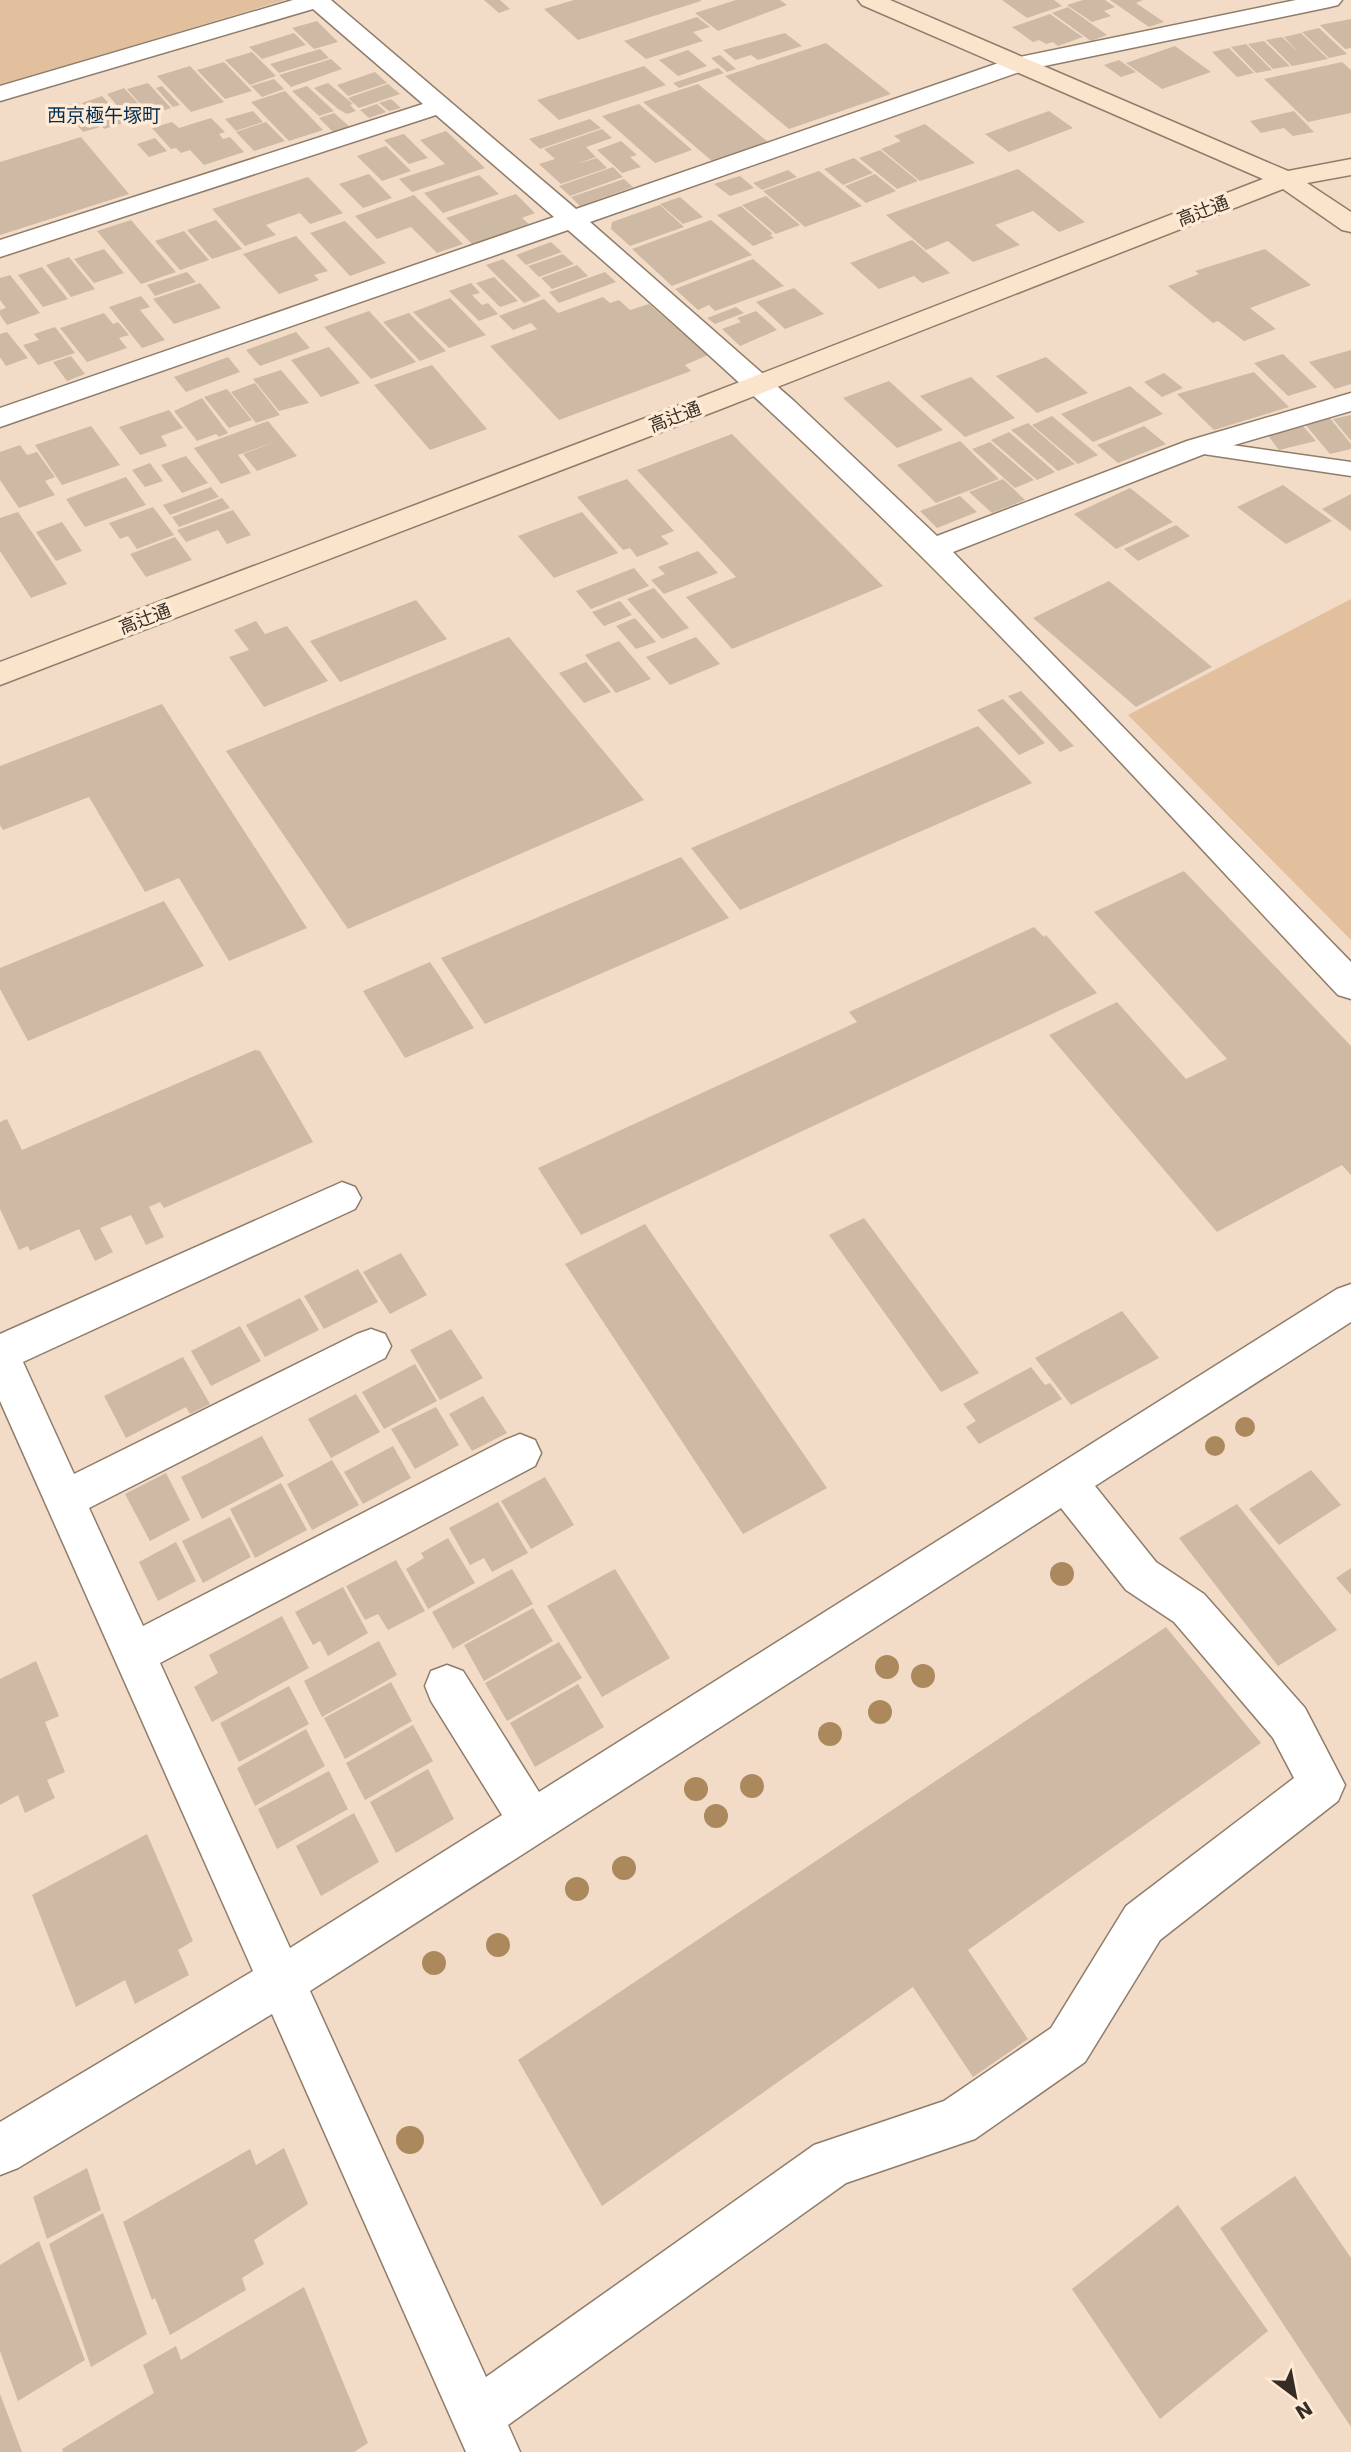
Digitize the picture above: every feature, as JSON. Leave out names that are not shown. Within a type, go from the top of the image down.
[{"type":"street","points":[[0,94],[317,0],[572,219],[758,385],[933,550],[1351,985]]},
{"type":"street","points":[[870,0],[1286,179],[1351,224]]},
{"type":"street","points":[[1222,0],[1247,17]]},
{"type":"street","points":[[0,418],[1019,64],[1330,0]]},
{"type":"street","points":[[0,249],[440,106]]},
{"type":"street","name":"高辻通","points":[[0,674],[758,385],[1286,179],[1351,167]]},
{"type":"street","points":[[933,550],[1197,447],[1351,402]]},
{"type":"street","points":[[342,1198],[0,1355],[484,2434],[832,2163],[957,2121],[1068,2045],[1143,1923],[1322,1785],[1289,1723],[1189,1608],[1141,1576],[1066,1482]]},
{"type":"street","points":[[0,2150],[282,1982],[1351,1301]]},
{"type":"street","points":[[65,1499],[371,1346]]},
{"type":"street","points":[[135,1653],[520,1453]]},
{"type":"street","points":[[447,1686],[532,1822]]},
{"type":"lane","points":[[1197,447],[1351,469]]},
{"type":"shaded area","points":[[0,0],[285,0],[0,85]]},
{"type":"shaded area","points":[[1351,599],[1351,940],[1128,715]]},
{"type":"building","points":[[484,0],[500,0],[510,9],[499,13]]},
{"type":"building","points":[[574,0],[701,1],[578,40],[544,9]]},
{"type":"building","points":[[736,0],[780,0],[787,5],[718,31],[695,13]]},
{"type":"building","points":[[1002,0],[1054,0],[1062,6],[1027,18]]},
{"type":"building","points":[[1083,0],[1105,0],[1115,7],[1104,11],[1111,16],[1092,22],[1067,5]]},
{"type":"building","points":[[1110,0],[1143,0],[1136,3],[1164,22],[1149,27]]},
{"type":"building","points":[[1068,7],[1107,35],[1091,41],[1052,13]]},
{"type":"building","points":[[1050,14],[1083,37],[1058,46],[1053,42],[1033,42],[1012,27]]},
{"type":"building","points":[[697,17],[710,27],[693,32],[703,41],[646,59],[624,41]]},
{"type":"building","points":[[1351,19],[1351,48],[1345,49],[1320,25]]},
{"type":"building","points":[[317,21],[338,42],[314,49],[292,28]]},
{"type":"building","points":[[1319,28],[1347,54],[1329,58],[1302,32]]},
{"type":"building","points":[[294,33],[306,45],[262,59],[249,47]]},
{"type":"building","points":[[785,33],[802,46],[758,60],[751,55],[735,60],[723,50]]},
{"type":"building","points":[[1301,33],[1328,59],[1292,66],[1266,40],[1282,37],[1299,53],[1284,37]]},
{"type":"building","points":[[1264,41],[1290,66],[1273,69],[1248,44]]},
{"type":"building","points":[[826,43],[891,94],[789,129],[725,76]]},
{"type":"building","points":[[1246,44],[1272,70],[1256,73],[1231,47]]},
{"type":"building","points":[[1175,46],[1211,72],[1162,89],[1126,63]]},
{"type":"building","points":[[1229,48],[1254,73],[1237,77],[1212,52]]},
{"type":"building","points":[[320,49],[329,58],[279,73],[270,64]]},
{"type":"building","points":[[688,50],[707,66],[678,76],[659,60]]},
{"type":"building","points":[[252,52],[276,76],[250,85],[225,60]]},
{"type":"building","points":[[720,55],[736,69],[727,72],[711,58]]},
{"type":"building","points":[[331,59],[342,69],[291,87],[279,75]]},
{"type":"building","points":[[1119,60],[1136,72],[1121,77],[1104,65]]},
{"type":"building","points":[[224,62],[252,91],[225,99],[197,70]]},
{"type":"building","points":[[1342,62],[1351,70],[1351,113],[1308,122],[1264,79]]},
{"type":"building","points":[[190,66],[224,102],[191,112],[157,76]]},
{"type":"building","points":[[644,66],[666,85],[559,120],[537,100]]},
{"type":"building","points":[[718,68],[724,73],[679,88],[673,83]]},
{"type":"building","points":[[375,72],[387,83],[348,96],[337,85]]},
{"type":"building","points":[[274,79],[284,89],[262,97],[251,86]]},
{"type":"building","points":[[148,83],[171,108],[150,115],[127,89]]},
{"type":"building","points":[[328,83],[353,104],[350,105],[356,111],[347,114],[314,88]]},
{"type":"building","points":[[388,84],[400,94],[359,108],[348,98]]},
{"type":"building","points":[[698,84],[768,142],[712,161],[643,102]]},
{"type":"building","points":[[162,86],[180,105],[173,107],[156,88]]},
{"type":"building","points":[[307,86],[334,111],[319,116],[292,91]]},
{"type":"building","points":[[124,88],[147,113],[129,119],[107,94]]},
{"type":"building","points":[[285,91],[323,130],[289,141],[251,102]]},
{"type":"building","points":[[102,96],[126,122],[104,129],[82,103]]},
{"type":"building","points":[[391,99],[401,108],[389,111],[379,103]]},
{"type":"building","points":[[78,102],[100,127],[83,132],[61,107]]},
{"type":"building","points":[[377,104],[386,112],[369,118],[360,110]]},
{"type":"building","points":[[639,104],[692,150],[655,163],[602,116]]},
{"type":"building","points":[[253,111],[263,122],[236,131],[225,119]]},
{"type":"building","points":[[1049,111],[1073,128],[1009,152],[985,134]]},
{"type":"building","points":[[1294,111],[1314,132],[1293,136],[1284,128],[1261,133],[1250,121]]},
{"type":"building","points":[[334,113],[350,127],[334,133],[319,118]]},
{"type":"building","points":[[211,118],[225,132],[219,134],[223,139],[230,137],[244,152],[204,165],[190,150],[181,153],[176,148],[171,149],[152,128],[172,122],[179,128]]},
{"type":"building","points":[[590,119],[601,128],[540,149],[529,139]]},
{"type":"building","points":[[266,122],[285,141],[254,151],[236,132]]},
{"type":"building","points":[[925,124],[975,163],[920,181],[881,149],[901,141],[894,136]]},
{"type":"building","points":[[602,129],[612,138],[586,147],[596,157],[576,164],[597,158],[607,168],[561,184],[539,164],[555,159],[544,149]]},
{"type":"building","points":[[446,131],[485,168],[412,192],[399,179],[445,164],[420,140]]},
{"type":"building","points":[[404,134],[428,158],[409,164],[384,140]]},
{"type":"building","points":[[81,137],[129,194],[0,235],[0,162]]},
{"type":"building","points":[[155,138],[167,151],[149,157],[137,144]]},
{"type":"building","points":[[621,141],[637,155],[630,157],[641,167],[622,173],[597,150]]},
{"type":"building","points":[[386,146],[411,171],[382,181],[357,156]]},
{"type":"building","points":[[880,150],[918,181],[897,189],[859,158]]},
{"type":"building","points":[[854,158],[873,173],[843,185],[824,169]]},
{"type":"building","points":[[613,167],[623,177],[570,196],[559,186]]},
{"type":"building","points":[[1018,169],[1085,222],[1059,232],[1033,211],[995,225],[1020,245],[973,262],[948,241],[926,250],[886,215]]},
{"type":"building","points":[[788,170],[797,177],[762,190],[753,183]]},
{"type":"building","points":[[819,171],[862,206],[805,227],[763,191]]},
{"type":"building","points":[[369,174],[392,198],[363,208],[339,184]]},
{"type":"building","points":[[875,174],[896,191],[866,203],[845,186]]},
{"type":"building","points":[[479,175],[499,194],[443,213],[424,193]]},
{"type":"building","points":[[740,176],[754,188],[730,196],[714,184]]},
{"type":"building","points":[[308,177],[343,213],[310,224],[300,213],[266,225],[276,235],[245,246],[212,209]]},
{"type":"building","points":[[624,179],[633,187],[580,206],[571,197]]},
{"type":"building","points":[[516,194],[535,213],[522,218],[529,224],[472,244],[446,218]]},
{"type":"building","points":[[414,195],[463,244],[437,253],[411,227],[377,239],[355,216]]},
{"type":"building","points":[[766,196],[800,225],[776,234],[742,205]]},
{"type":"building","points":[[680,197],[703,217],[683,224],[660,204]]},
{"type":"building","points":[[660,205],[684,227],[630,246],[611,229],[612,222]]},
{"type":"building","points":[[741,206],[773,234],[770,235],[774,238],[753,246],[717,215]]},
{"type":"building","points":[[131,220],[176,272],[141,284],[97,231]]},
{"type":"building","points":[[216,220],[242,249],[212,259],[187,230]]},
{"type":"building","points":[[711,220],[752,255],[672,286],[632,249]]},
{"type":"building","points":[[345,221],[386,263],[350,276],[310,233]]},
{"type":"building","points":[[184,231],[209,260],[180,270],[155,241]]},
{"type":"building","points":[[296,236],[328,271],[314,275],[319,280],[279,294],[243,254]]},
{"type":"building","points":[[912,240],[950,273],[922,283],[914,276],[879,289],[850,263]]},
{"type":"building","points":[[551,242],[562,252],[526,265],[516,255]]},
{"type":"building","points":[[104,249],[124,273],[94,283],[74,259]]},
{"type":"building","points":[[1265,249],[1311,285],[1250,308],[1276,329],[1244,341],[1218,321],[1213,323],[1168,286],[1199,274],[1195,271]]},
{"type":"building","points":[[563,254],[574,264],[539,277],[528,266]]},
{"type":"building","points":[[69,257],[95,289],[71,297],[46,265]]},
{"type":"building","points":[[503,259],[541,296],[524,303],[486,265]]},
{"type":"building","points":[[753,259],[784,286],[715,311],[709,305],[698,310],[675,289]]},
{"type":"building","points":[[577,265],[588,276],[552,289],[541,278]]},
{"type":"building","points":[[42,267],[68,299],[43,307],[18,275]]},
{"type":"building","points":[[187,272],[196,282],[155,296],[147,285]]},
{"type":"building","points":[[605,272],[616,282],[559,303],[549,292]]},
{"type":"building","points":[[10,275],[40,313],[7,325],[0,315],[0,310],[6,308],[0,300],[0,278]]},
{"type":"building","points":[[494,277],[518,301],[500,307],[476,283]]},
{"type":"building","points":[[200,283],[221,308],[174,324],[153,299]]},
{"type":"building","points":[[471,283],[480,293],[472,295],[482,305],[488,303],[498,314],[479,321],[449,291]]},
{"type":"building","points":[[794,288],[824,314],[785,329],[756,302]]},
{"type":"building","points":[[141,296],[150,307],[140,310],[165,340],[142,348],[109,307]]},
{"type":"building","points":[[603,297],[610,303],[619,300],[630,310],[649,304],[708,355],[685,365],[691,371],[559,420],[490,346],[537,329],[531,323],[513,330],[499,316],[544,299],[558,313]]},
{"type":"building","points":[[450,298],[486,335],[449,348],[413,312]]},
{"type":"building","points":[[736,307],[744,313],[715,324],[707,318]]},
{"type":"building","points":[[369,311],[416,362],[371,379],[324,327]]},
{"type":"building","points":[[756,311],[777,330],[740,346],[722,329],[741,322],[737,318]]},
{"type":"building","points":[[104,313],[113,324],[118,322],[129,335],[119,338],[127,348],[87,362],[60,328]]},
{"type":"building","points":[[409,313],[446,351],[420,361],[383,322]]},
{"type":"building","points":[[55,327],[75,353],[38,365],[23,345],[39,340],[34,334]]},
{"type":"building","points":[[7,332],[28,358],[6,366],[0,357],[0,334]]},
{"type":"building","points":[[296,332],[310,348],[260,366],[246,350]]},
{"type":"building","points":[[329,347],[360,383],[321,397],[291,360]]},
{"type":"building","points":[[1351,350],[1351,384],[1335,389],[1309,362]]},
{"type":"building","points":[[1283,354],[1317,387],[1288,396],[1254,363]]},
{"type":"building","points":[[71,356],[85,374],[67,381],[53,362]]},
{"type":"building","points":[[228,357],[240,372],[186,392],[174,377]]},
{"type":"building","points":[[1046,357],[1088,393],[1037,413],[996,376]]},
{"type":"building","points":[[432,365],[487,429],[430,450],[374,385]]},
{"type":"building","points":[[281,370],[309,403],[279,411],[253,379]]},
{"type":"building","points":[[1254,372],[1289,407],[1214,430],[1177,394]]},
{"type":"building","points":[[1164,373],[1183,388],[1162,397],[1144,382]]},
{"type":"building","points":[[971,377],[1015,418],[965,437],[920,396]]},
{"type":"building","points":[[889,381],[943,430],[897,448],[843,398]]},
{"type":"building","points":[[255,383],[280,415],[256,423],[231,392]]},
{"type":"building","points":[[1130,386],[1163,414],[1093,442],[1061,414]]},
{"type":"building","points":[[227,389],[252,420],[229,428],[204,397]]},
{"type":"building","points":[[202,398],[228,433],[197,441],[174,411]]},
{"type":"building","points":[[169,410],[183,428],[161,436],[167,446],[140,455],[119,427]]},
{"type":"building","points":[[1351,415],[1351,441],[1333,419]]},
{"type":"building","points":[[1052,416],[1098,455],[1078,464],[1032,425]]},
{"type":"building","points":[[1329,417],[1351,444],[1351,449],[1330,454],[1304,423]]},
{"type":"building","points":[[268,421],[297,456],[257,471],[243,454],[280,440],[238,455],[251,473],[221,484],[194,448]]},
{"type":"building","points":[[1028,423],[1075,464],[1058,471],[1011,430]]},
{"type":"building","points":[[1302,425],[1316,441],[1279,450],[1266,433]]},
{"type":"building","points":[[91,426],[120,465],[62,485],[35,445]]},
{"type":"building","points":[[1144,426],[1166,444],[1118,463],[1097,445]]},
{"type":"building","points":[[1009,432],[1055,472],[1037,480],[991,440]]},
{"type":"building","points":[[732,434],[883,586],[732,649],[686,597],[736,577],[637,470]]},
{"type":"building","points":[[960,441],[999,479],[936,503],[897,465]]},
{"type":"building","points":[[990,442],[1034,480],[1015,488],[972,449]]},
{"type":"building","points":[[20,445],[27,455],[37,452],[55,477],[45,481],[55,495],[19,508],[0,480],[0,452]]},
{"type":"building","points":[[186,456],[208,483],[182,493],[161,465]]},
{"type":"building","points":[[150,463],[163,481],[145,487],[132,470]]},
{"type":"building","points":[[126,477],[146,505],[85,527],[66,499]]},
{"type":"building","points":[[627,479],[674,531],[661,536],[669,544],[637,557],[630,548],[623,550],[577,497]]},
{"type":"building","points":[[1003,479],[1025,500],[992,513],[969,492]]},
{"type":"building","points":[[1283,485],[1332,521],[1286,544],[1237,507]]},
{"type":"building","points":[[211,487],[219,497],[170,515],[163,505]]},
{"type":"building","points":[[1130,488],[1173,522],[1116,549],[1074,514]]},
{"type":"building","points":[[1351,494],[1351,531],[1322,509]]},
{"type":"building","points":[[960,496],[977,512],[937,528],[920,511]]},
{"type":"building","points":[[222,498],[230,508],[179,527],[172,517]]},
{"type":"building","points":[[153,507],[174,535],[137,549],[128,536],[120,539],[109,523]]},
{"type":"building","points":[[233,510],[251,535],[227,544],[218,530],[186,542],[177,530]]},
{"type":"building","points":[[18,512],[67,584],[31,598],[0,551],[0,518]]},
{"type":"building","points":[[582,512],[618,553],[554,578],[518,536]]},
{"type":"building","points":[[62,522],[82,551],[56,561],[36,532]]},
{"type":"building","points":[[1176,525],[1190,536],[1138,561],[1124,549]]},
{"type":"building","points":[[175,537],[192,560],[146,577],[130,554]]},
{"type":"building","points":[[698,551],[718,573],[664,594],[651,580],[665,574],[658,567]]},
{"type":"building","points":[[634,568],[649,586],[591,609],[576,591]]},
{"type":"building","points":[[1109,581],[1212,667],[1136,707],[1033,618]]},
{"type":"building","points":[[654,588],[689,628],[662,639],[627,599]]},
{"type":"building","points":[[416,600],[447,639],[340,682],[310,641]]},
{"type":"building","points":[[620,601],[632,615],[604,626],[592,612]]},
{"type":"building","points":[[635,618],[656,642],[636,649],[616,626]]},
{"type":"building","points":[[256,621],[265,634],[287,626],[328,681],[264,707],[229,657],[249,650],[234,630]]},
{"type":"building","points":[[509,637],[644,800],[348,929],[226,751]]},
{"type":"building","points":[[696,637],[720,664],[670,685],[646,657]]},
{"type":"building","points":[[619,641],[651,679],[616,693],[585,655]]},
{"type":"building","points":[[586,662],[611,692],[584,703],[559,673]]},
{"type":"building","points":[[1021,691],[1074,746],[1060,752],[1008,696]]},
{"type":"building","points":[[1003,699],[1045,743],[1019,755],[977,710]]},
{"type":"building","points":[[162,704],[307,928],[229,961],[179,878],[145,892],[89,797],[3,830],[0,825],[0,766]]},
{"type":"building","points":[[978,726],[1032,783],[740,910],[691,848]]},
{"type":"building","points":[[681,857],[729,918],[485,1024],[441,958]]},
{"type":"building","points":[[1184,871],[1351,1046],[1351,1175],[1342,1165],[1217,1232],[1049,1035],[1117,1002],[1186,1079],[1227,1059],[1094,912]]},
{"type":"building","points":[[164,901],[204,966],[28,1041],[0,989],[0,968]]},
{"type":"building","points":[[1034,927],[1044,937],[1046,935],[1097,993],[581,1235],[538,1168],[857,1022],[849,1012]]},
{"type":"building","points":[[430,962],[474,1028],[405,1058],[363,991]]},
{"type":"building","points":[[255,1050],[260,1051],[313,1142],[164,1208],[160,1202],[149,1207],[164,1237],[146,1245],[131,1215],[100,1228],[113,1252],[95,1261],[79,1229],[30,1251],[28,1246],[19,1250],[0,1209],[0,1122],[7,1119],[22,1150]]},
{"type":"building","points":[[864,1218],[979,1373],[941,1392],[829,1235]]},
{"type":"building","points":[[645,1224],[827,1488],[743,1534],[565,1264]]},
{"type":"building","points":[[401,1253],[427,1295],[390,1314],[363,1272]]},
{"type":"building","points":[[358,1269],[378,1302],[324,1329],[304,1296]]},
{"type":"building","points":[[300,1298],[319,1330],[265,1357],[246,1325]]},
{"type":"building","points":[[1122,1311],[1159,1358],[1071,1405],[1035,1358]]},
{"type":"building","points":[[240,1326],[261,1361],[211,1386],[191,1351]]},
{"type":"building","points":[[451,1329],[483,1378],[440,1400],[410,1350]]},
{"type":"building","points":[[183,1357],[210,1404],[190,1414],[186,1407],[126,1438],[104,1396]]},
{"type":"building","points":[[415,1364],[437,1401],[384,1429],[362,1392]]},
{"type":"building","points":[[1031,1367],[1045,1385],[1050,1383],[1062,1399],[979,1444],[966,1427],[976,1421],[963,1404]]},
{"type":"building","points":[[356,1394],[380,1432],[331,1458],[308,1419]]},
{"type":"building","points":[[483,1396],[507,1433],[472,1451],[449,1414]]},
{"type":"building","points":[[436,1407],[459,1445],[415,1469],[391,1429]]},
{"type":"building","points":[[262,1436],[284,1476],[202,1519],[181,1477]]},
{"type":"building","points":[[393,1446],[411,1478],[363,1504],[344,1472]]},
{"type":"building","points":[[332,1460],[359,1505],[312,1530],[287,1484]]},
{"type":"building","points":[[1311,1470],[1341,1505],[1279,1545],[1249,1509]]},
{"type":"building","points":[[166,1473],[190,1520],[150,1541],[125,1494]]},
{"type":"building","points":[[545,1477],[574,1525],[531,1549],[501,1501]]},
{"type":"building","points":[[281,1483],[307,1530],[255,1558],[230,1509]]},
{"type":"building","points":[[498,1502],[528,1553],[492,1572],[484,1558],[470,1565],[449,1528]]},
{"type":"building","points":[[1237,1504],[1337,1630],[1278,1666],[1179,1538]]},
{"type":"building","points":[[230,1517],[251,1557],[203,1583],[182,1541]]},
{"type":"building","points":[[448,1538],[475,1583],[428,1609],[406,1569],[424,1558],[421,1553]]},
{"type":"building","points":[[176,1542],[196,1581],[158,1601],[139,1562]]},
{"type":"building","points":[[396,1560],[425,1611],[388,1630],[378,1614],[365,1620],[346,1586]]},
{"type":"building","points":[[1351,1568],[1351,1595],[1336,1578]]},
{"type":"building","points":[[512,1569],[533,1604],[453,1649],[432,1612]]},
{"type":"building","points":[[615,1569],[670,1658],[602,1697],[547,1606]]},
{"type":"building","points":[[343,1587],[368,1633],[328,1656],[320,1641],[313,1645],[295,1612]]},
{"type":"building","points":[[533,1608],[553,1641],[484,1681],[464,1645]]},
{"type":"building","points":[[282,1616],[309,1668],[212,1722],[194,1687],[218,1673],[209,1655]]},
{"type":"building","points":[[1166,1627],[1261,1743],[968,1950],[1028,2039],[973,2077],[913,1987],[602,2206],[518,2060]]},
{"type":"building","points":[[379,1641],[397,1675],[322,1717],[304,1681]]},
{"type":"building","points":[[559,1642],[582,1678],[507,1721],[485,1683]]},
{"type":"building","points":[[36,1661],[59,1716],[45,1722],[65,1772],[47,1780],[55,1798],[25,1813],[18,1795],[0,1805],[0,1679]]},
{"type":"building","points":[[391,1682],[412,1721],[345,1759],[324,1718]]},
{"type":"building","points":[[578,1684],[604,1727],[535,1767],[510,1723]]},
{"type":"building","points":[[289,1686],[309,1724],[239,1762],[220,1723]]},
{"type":"building","points":[[413,1725],[433,1761],[365,1800],[346,1763]]},
{"type":"building","points":[[306,1729],[325,1766],[255,1806],[237,1768]]},
{"type":"building","points":[[428,1769],[454,1819],[396,1853],[370,1802]]},
{"type":"building","points":[[329,1771],[348,1809],[277,1849],[258,1809]]},
{"type":"building","points":[[354,1813],[379,1862],[321,1896],[296,1846]]},
{"type":"building","points":[[147,1834],[193,1941],[178,1950],[189,1975],[135,2004],[125,1980],[76,2007],[32,1895]]},
{"type":"building","points":[[284,2148],[308,2204],[254,2240],[264,2264],[242,2278],[246,2290],[170,2335],[155,2298],[152,2300],[123,2222],[250,2149],[256,2165]]},
{"type":"building","points":[[87,2168],[101,2210],[47,2239],[33,2197]]},
{"type":"building","points":[[1295,2176],[1351,2258],[1351,2427],[1220,2228]]},
{"type":"building","points":[[1178,2205],[1268,2331],[1160,2419],[1072,2289]]},
{"type":"building","points":[[103,2213],[147,2334],[91,2367],[49,2244]]},
{"type":"building","points":[[39,2241],[85,2360],[18,2401],[0,2351],[0,2265]]},
{"type":"building","points":[[304,2287],[368,2443],[354,2452],[63,2452],[62,2449],[154,2393],[143,2365],[176,2346],[181,2360]]},
{"type":"building","points":[[0,2394],[22,2452],[0,2452]]},
{"type":"district","name":"西京極午塚町","points":[[104,115]]}]
